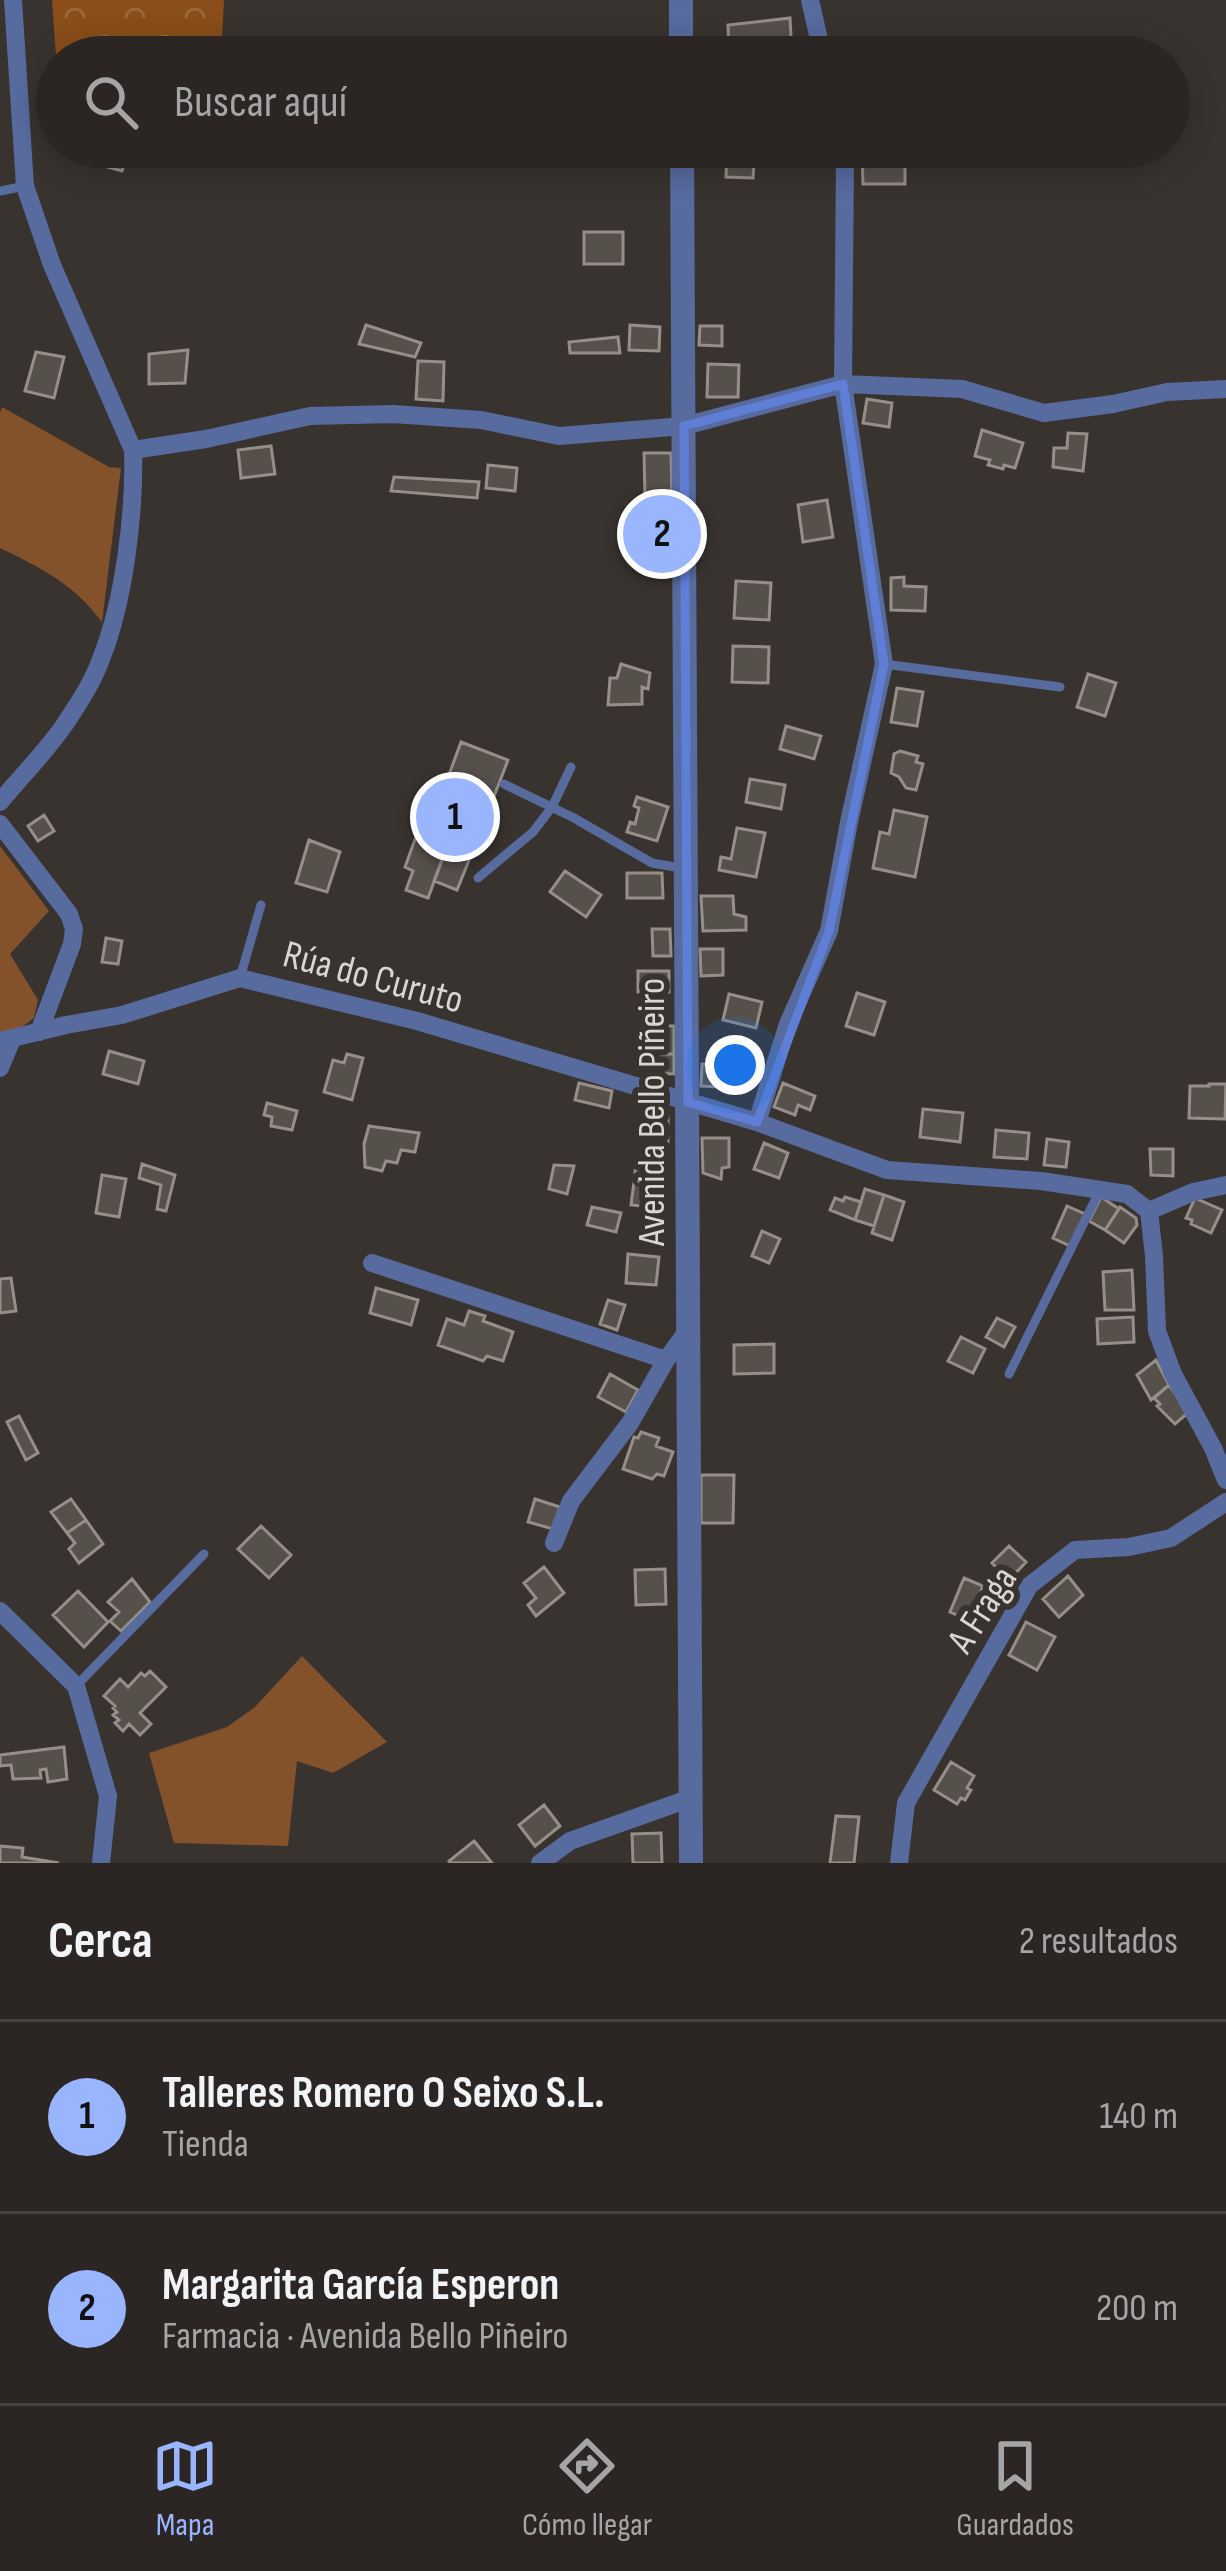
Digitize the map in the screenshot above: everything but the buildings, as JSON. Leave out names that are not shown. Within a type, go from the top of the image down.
[{"type":"street","points":[[0,802],[63,728],[100,664],[114,623],[123,569],[133,450],[52,266],[25,186],[13,0]]},
{"type":"street","points":[[681,0],[681,36]]},
{"type":"street","points":[[810,0],[818,36]]},
{"type":"street","name":"Avenida Bello Piñeiro","points":[[682,168],[692,1863]]},
{"type":"street","points":[[757,1122],[788,1024],[829,932],[884,664],[843,384],[844,168]]},
{"type":"street","points":[[133,450],[206,440],[310,416],[393,414],[481,420],[559,436],[684,426],[843,384],[962,389],[1044,413],[1167,392],[1226,389]]},
{"type":"street","points":[[0,824],[69,914],[74,929],[39,1032]]},
{"type":"street","name":"Rúa do Curuto","points":[[6,1040],[122,1015],[240,977],[417,1021],[757,1122],[886,1170],[1040,1181],[1126,1194],[1149,1211]]},
{"type":"street","points":[[0,1068],[6,1040]]},
{"type":"street","points":[[1226,1185],[1193,1192],[1149,1211],[1157,1331],[1226,1480]]},
{"type":"street","points":[[372,1263],[666,1360]]},
{"type":"street","points":[[554,1544],[571,1502],[630,1423],[688,1330]]},
{"type":"street","name":"A Fraga","points":[[899,1863],[906,1803],[1029,1586],[1076,1550],[1129,1547],[1171,1538],[1226,1502]]},
{"type":"street","points":[[0,1611],[76,1686],[108,1796],[101,1863]]},
{"type":"street","points":[[540,1863],[569,1841],[691,1798]]},
{"type":"lane","points":[[0,191],[25,186]]},
{"type":"lane","points":[[884,664],[1060,687]]},
{"type":"lane","points":[[478,878],[533,832],[552,807],[571,767]]},
{"type":"lane","points":[[504,784],[652,863],[686,869]]},
{"type":"lane","points":[[240,977],[261,905]]},
{"type":"lane","points":[[1009,1374],[1100,1190]]},
{"type":"lane","points":[[76,1686],[204,1554]]},
{"type":"highlighted area","points":[[843,384],[884,664],[829,931],[757,1122],[688,1102],[684,426]]},
{"type":"shaded area","points":[[2,407],[109,467],[121,468],[102,622],[68,587],[0,548]]},
{"type":"shaded area","points":[[0,846],[49,911],[10,954],[38,1000],[34,1018],[15,1032],[0,1035]]},
{"type":"shaded area","points":[[302,1656],[387,1742],[333,1773],[297,1761],[288,1846],[174,1843],[149,1753],[227,1727],[255,1707]]},
{"type":"green space","points":[[52,0],[224,0],[222,36],[55,36]]},
{"type":"place","name":"Margarita García Esperon","points":[[662,534]]},
{"type":"place","name":"Talleres Romero O Seixo S.L.","points":[[455,817]]}]
